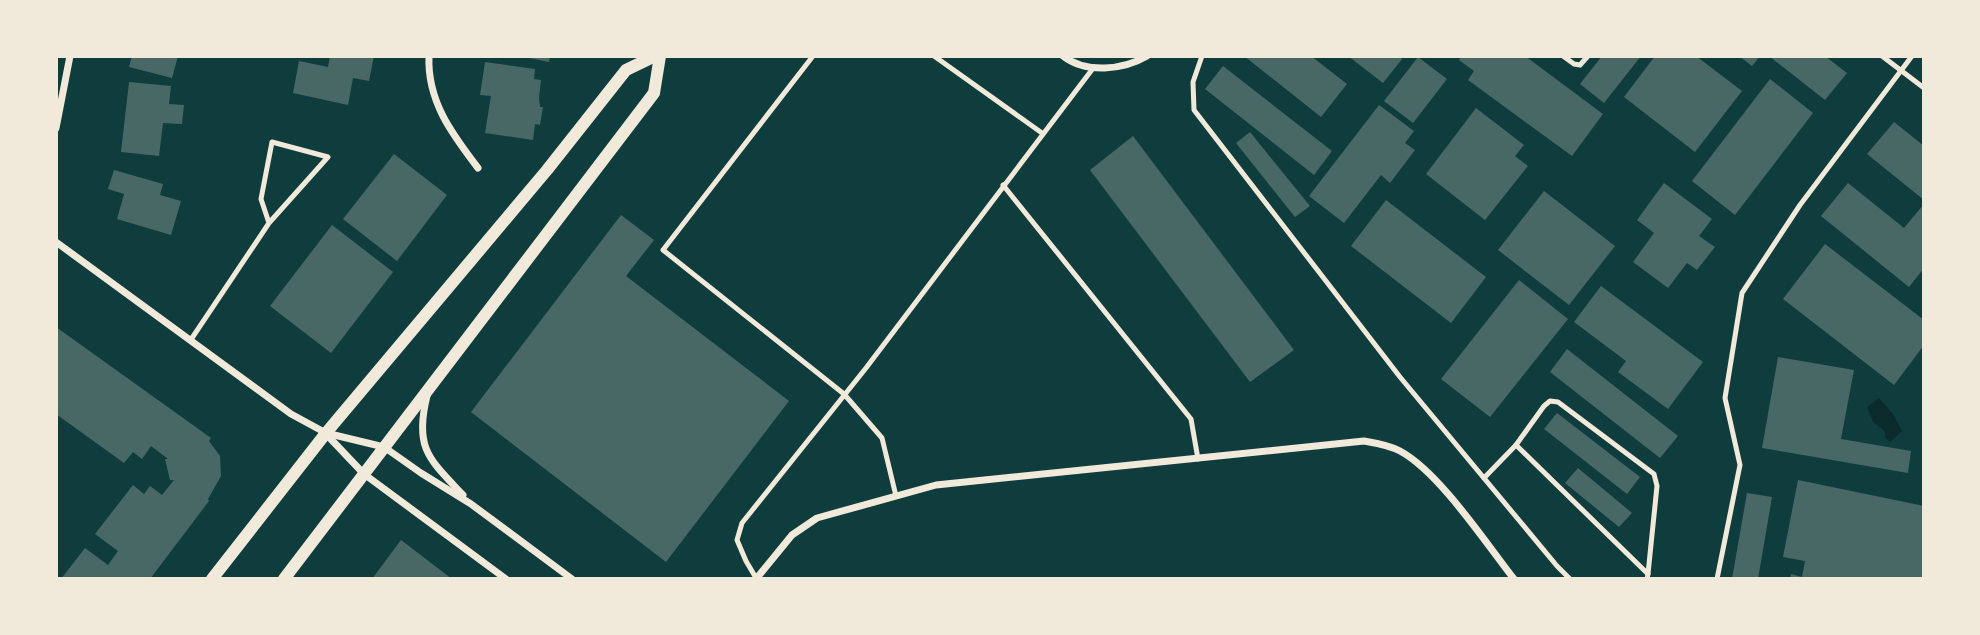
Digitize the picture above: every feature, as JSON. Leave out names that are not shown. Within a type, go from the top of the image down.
[{"type":"street","points":[[56,128],[70,56]]},
{"type":"street","points":[[429,56],[431,80],[441,113],[478,168]]},
{"type":"street","points":[[212,579],[326,433],[547,170],[626,70],[657,56],[654,93],[284,579]]},
{"type":"street","points":[[1063,56],[1094,68],[1123,66],[1147,56]]},
{"type":"street","points":[[56,242],[291,414],[326,433],[384,447],[471,503],[572,579]]},
{"type":"street","points":[[429,390],[423,414],[424,446],[437,467],[471,503]]},
{"type":"street","points":[[326,433],[364,474],[506,579]]},
{"type":"street","points":[[756,579],[782,546],[804,525],[831,513],[936,485],[1364,441],[1381,443],[1415,460],[1429,473],[1514,579]]},
{"type":"lane","points":[[813,56],[663,250],[844,394],[882,438],[896,496]]},
{"type":"lane","points":[[934,56],[1042,133]]},
{"type":"lane","points":[[1202,56],[1193,82],[1194,110],[1400,377],[1570,579]]},
{"type":"lane","points":[[1563,56],[1580,65],[1588,56]]},
{"type":"lane","points":[[1882,56],[1924,88]]},
{"type":"lane","points":[[1717,579],[1740,466],[1725,398],[1742,293],[1800,205],[1912,56]]},
{"type":"lane","points":[[756,579],[737,540],[742,523],[900,324],[1042,133],[1094,68]]},
{"type":"lane","points":[[190,341],[269,223],[328,157],[272,142],[261,199],[269,223]]},
{"type":"lane","points":[[1003,185],[1191,419],[1198,459]]},
{"type":"lane","points":[[1484,478],[1516,445],[1544,406],[1550,401],[1558,402],[1654,474],[1657,486],[1648,577]]},
{"type":"lane","points":[[1516,445],[1648,577]]},
{"type":"water","points":[[1879,398],[1893,414],[1902,431],[1890,442],[1885,437],[1885,431],[1873,422],[1867,407]]},
{"type":"building","points":[[132,56],[178,56],[172,78],[129,67]]},
{"type":"building","points":[[330,56],[374,56],[369,81],[353,78],[348,105],[293,93],[299,61],[328,67]]},
{"type":"building","points":[[519,56],[550,56],[549,62]]},
{"type":"building","points":[[1244,56],[1311,56],[1347,84],[1321,117]]},
{"type":"building","points":[[1348,56],[1399,56],[1402,59],[1383,83]]},
{"type":"building","points":[[1462,56],[1525,56],[1603,114],[1572,156],[1468,80],[1474,71],[1459,60]]},
{"type":"building","points":[[1602,56],[1641,56],[1604,103],[1580,84]]},
{"type":"building","points":[[1655,56],[1696,56],[1742,91],[1695,152],[1624,97]]},
{"type":"building","points":[[1739,56],[1760,56],[1752,66]]},
{"type":"building","points":[[1769,56],[1825,56],[1847,73],[1825,100]]},
{"type":"building","points":[[1418,57],[1447,79],[1413,123],[1384,101]]},
{"type":"building","points":[[485,62],[535,69],[534,79],[541,80],[539,98],[540,107],[543,107],[540,125],[535,124],[533,140],[485,133],[491,96],[480,95]]},
{"type":"building","points":[[1223,66],[1332,151],[1314,175],[1205,89]]},
{"type":"building","points":[[1770,79],[1813,113],[1735,215],[1692,181]]},
{"type":"building","points":[[129,82],[171,86],[169,104],[184,105],[182,124],[163,123],[159,156],[121,152]]},
{"type":"building","points":[[1379,105],[1414,131],[1405,143],[1415,150],[1390,183],[1381,175],[1344,223],[1309,196]]},
{"type":"building","points":[[1476,108],[1524,145],[1515,156],[1528,166],[1485,220],[1426,174]]},
{"type":"building","points":[[1894,122],[1924,146],[1924,200],[1867,154]]},
{"type":"building","points":[[1250,132],[1310,206],[1295,217],[1236,143]]},
{"type":"building","points":[[1133,136],[1294,350],[1250,382],[1090,170]]},
{"type":"building","points":[[394,154],[447,195],[397,261],[343,219]]},
{"type":"building","points":[[114,170],[163,184],[160,195],[181,201],[171,235],[117,219],[124,194],[108,189]]},
{"type":"building","points":[[1664,183],[1712,219],[1699,236],[1715,247],[1697,270],[1687,263],[1668,288],[1633,262],[1654,233],[1637,220]]},
{"type":"building","points":[[1848,183],[1904,228],[1924,204],[1924,268],[1909,287],[1821,216]]},
{"type":"building","points":[[1544,191],[1615,246],[1569,305],[1498,250]]},
{"type":"building","points":[[1386,200],[1486,277],[1451,323],[1351,246]]},
{"type":"building","points":[[621,215],[654,240],[626,276],[789,401],[666,562],[471,412]]},
{"type":"building","points":[[332,225],[393,272],[331,353],[270,306]]},
{"type":"building","points":[[1825,244],[1924,320],[1924,345],[1894,385],[1783,299]]},
{"type":"building","points":[[1519,280],[1568,319],[1490,417],[1441,379]]},
{"type":"building","points":[[1601,286],[1703,362],[1668,409],[1618,372],[1626,361],[1574,322]]},
{"type":"building","points":[[56,327],[211,438],[209,441],[220,456],[221,476],[209,501],[150,579],[61,579],[85,548],[108,565],[118,551],[95,534],[133,485],[144,494],[150,486],[162,495],[174,480],[170,480],[165,459],[168,459],[151,446],[142,459],[133,452],[124,463],[56,414]]},
{"type":"building","points":[[1567,349],[1678,436],[1660,458],[1550,372]]},
{"type":"building","points":[[1778,357],[1854,370],[1841,439],[1911,451],[1908,473],[1762,448]]},
{"type":"building","points":[[1557,413],[1640,477],[1627,494],[1544,429]]},
{"type":"building","points":[[1578,468],[1632,513],[1619,527],[1565,483]]},
{"type":"building","points":[[1798,480],[1924,506],[1922,579],[1790,579],[1791,574],[1802,577],[1805,561],[1783,557]]},
{"type":"building","points":[[1747,493],[1772,497],[1758,579],[1732,579]]},
{"type":"building","points":[[401,540],[452,579],[372,579]]}]
